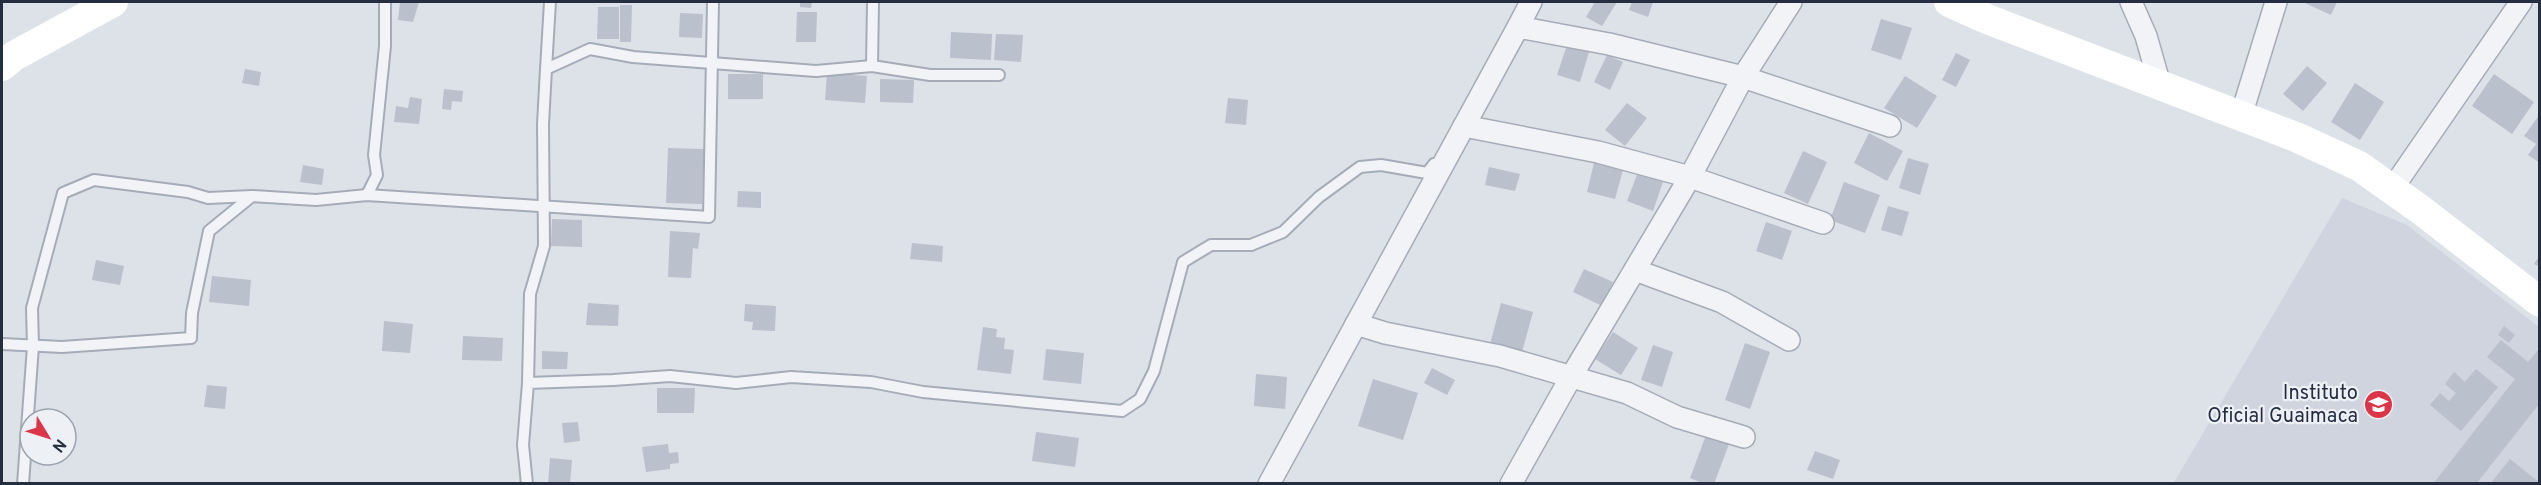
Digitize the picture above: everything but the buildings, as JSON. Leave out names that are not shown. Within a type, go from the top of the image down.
[{"type":"street","points":[[2,66],[14,56],[113,2]]},
{"type":"street","points":[[1269,483],[1531,2]]},
{"type":"street","points":[[1511,483],[1570,377],[1690,177],[1743,77],[1791,2]]},
{"type":"street","points":[[1950,2],[1987,19],[2296,137],[2359,166],[2540,302]]},
{"type":"street","points":[[2131,2],[2146,36],[2160,85]]},
{"type":"street","points":[[2241,116],[2276,2]]},
{"type":"street","points":[[2392,189],[2521,2]]},
{"type":"street","points":[[1518,27],[1609,44],[1743,77],[1890,126]]},
{"type":"street","points":[[1464,126],[1598,152],[1690,177],[1823,223]]},
{"type":"street","points":[[1635,270],[1722,302],[1789,340]]},
{"type":"street","points":[[1356,324],[1385,333],[1500,356],[1627,393],[1677,417],[1744,437]]},
{"type":"lane","points":[[367,195],[377,175],[374,155],[385,46],[385,2]]},
{"type":"lane","points":[[527,483],[523,445],[528,383],[530,294],[544,246],[546,69],[550,2]]},
{"type":"lane","points":[[23,483],[33,346],[32,308],[63,193],[94,180],[188,192],[208,198],[252,196],[316,200],[367,195],[709,217],[713,2]]},
{"type":"lane","points":[[872,66],[873,2]]},
{"type":"lane","points":[[546,69],[590,49],[633,57],[816,71],[872,66],[930,75],[999,75]]},
{"type":"lane","points":[[528,383],[670,376],[736,383],[791,377],[871,382],[970,397],[1122,411],[1140,399],[1154,371],[1183,262],[1212,244],[1251,245],[1283,232],[1319,197],[1359,167],[1382,165],[1427,173],[1464,126]]},
{"type":"lane","points":[[2,344],[62,347],[191,338],[192,313],[209,231],[252,196]]},
{"type":"shaded area","name":"Instituto Oficial Guaimaca","points":[[2342,198],[2407,225],[2539,327],[2539,483],[2173,484]]},
{"type":"place","name":"Instituto Oficial Guaimaca","points":[[2379,405]]}]
